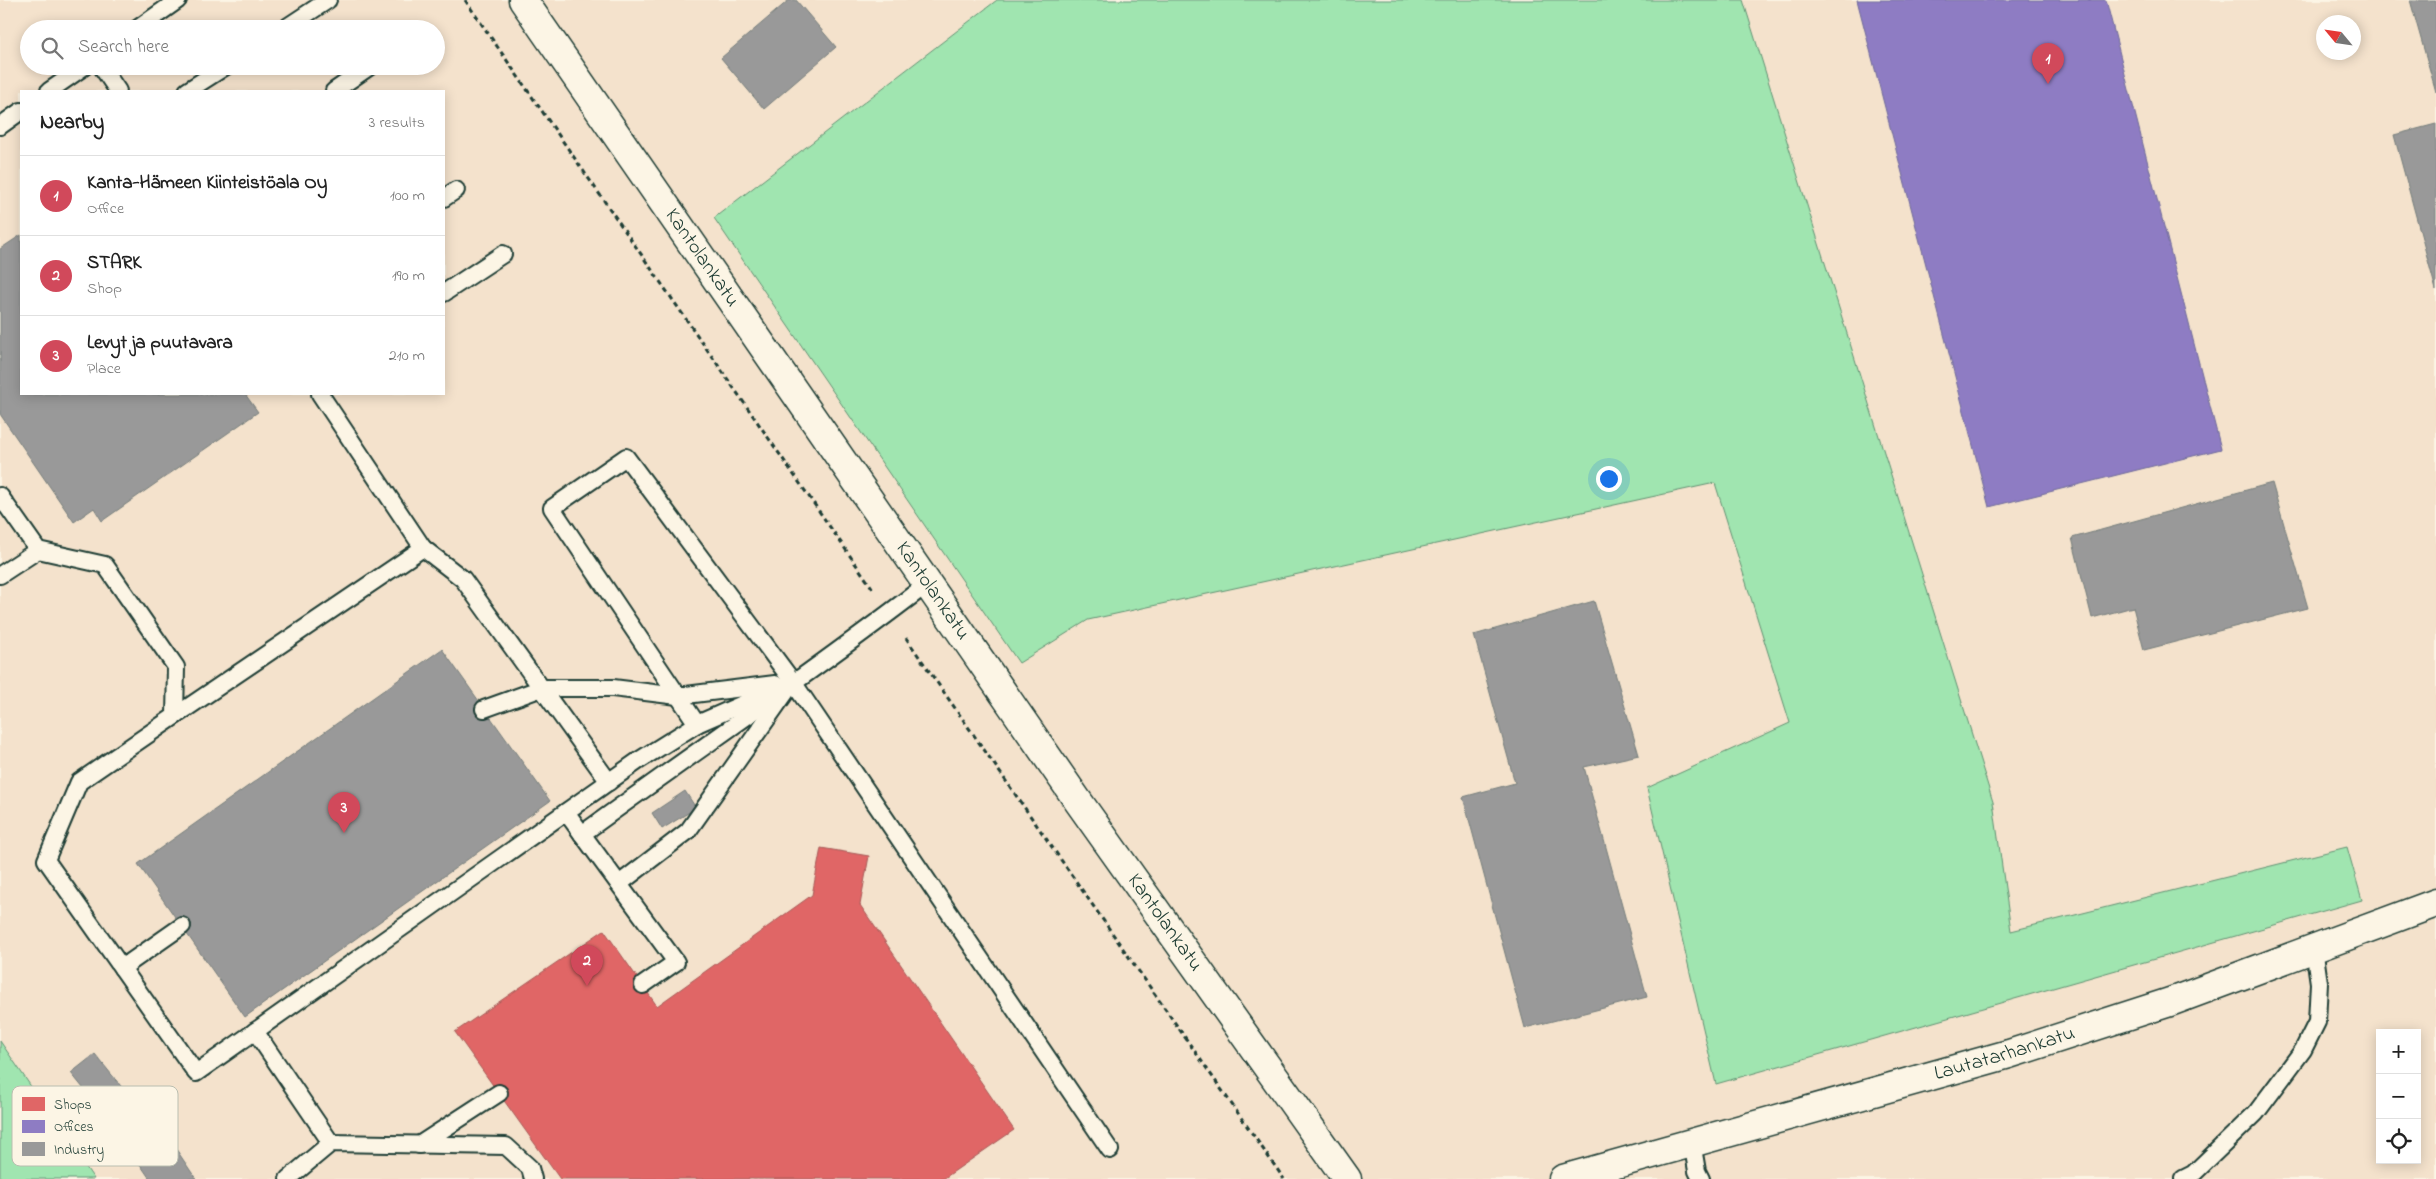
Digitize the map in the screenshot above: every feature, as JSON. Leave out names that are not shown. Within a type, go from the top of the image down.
[{"type":"street","name":"Kantolankatu","points":[[523,0],[1078,801],[1347,1179]]},
{"type":"street","name":"Lautatarhankatu","points":[[1563,1179],[2009,1054],[2170,1002],[2436,903]]},
{"type":"lane","points":[[150,20],[178,0]]},
{"type":"lane","points":[[298,20],[328,0]]},
{"type":"lane","points":[[50,90],[71,75]]},
{"type":"lane","points":[[107,75],[117,90]]},
{"type":"lane","points":[[189,90],[212,75]]},
{"type":"lane","points":[[336,90],[358,75]]},
{"type":"lane","points":[[0,126],[20,112]]},
{"type":"lane","points":[[445,292],[503,254]]},
{"type":"lane","points":[[321,395],[423,548],[463,579],[610,782]]},
{"type":"lane","points":[[697,724],[552,508],[626,457],[793,682],[1110,1150]]},
{"type":"lane","points":[[0,496],[38,550],[105,565],[176,666],[175,716]]},
{"type":"lane","points":[[423,548],[79,782],[46,860],[196,1073],[566,812],[697,724],[793,682]]},
{"type":"lane","points":[[0,575],[38,550]]},
{"type":"lane","points":[[582,834],[793,682],[860,637],[928,584]]},
{"type":"lane","points":[[484,708],[542,688],[613,688],[678,696],[793,682]]},
{"type":"lane","points":[[619,884],[688,830],[793,682]]},
{"type":"lane","points":[[566,812],[676,962],[643,985]]},
{"type":"lane","points":[[122,968],[182,926]]},
{"type":"lane","points":[[2183,1179],[2193,1174],[2256,1113],[2303,1050],[2317,1022],[2318,983],[2314,948]]},
{"type":"lane","points":[[255,1031],[331,1143]]},
{"type":"lane","points":[[419,1145],[499,1093]]},
{"type":"lane","points":[[1692,1142],[1700,1179]]},
{"type":"lane","points":[[288,1179],[331,1143],[506,1146],[530,1168],[533,1179]]},
{"type":"shaded area","points":[[0,0],[2436,0],[2436,1179],[94,1179],[85,1166],[178,1166],[178,1086],[31,1086],[0,1041]]},
{"type":"green space","points":[[997,0],[1743,0],[1993,802],[2011,931],[2347,847],[2362,900],[1716,1084],[1647,788],[1790,723],[1715,483],[1088,620],[1019,663],[714,218]]},
{"type":"green space","points":[[0,1041],[31,1086],[12,1086],[12,1166],[85,1166],[94,1179],[0,1179]]},
{"type":"building: Shops","points":[[821,848],[869,856],[860,905],[1014,1130],[943,1179],[560,1179],[455,1032],[604,930],[657,1006],[812,895]]},
{"type":"building: Offices","points":[[1857,0],[2106,0],[2221,449],[1989,507]]},
{"type":"building: Industry","points":[[789,0],[796,0],[836,47],[764,109],[721,58]]},
{"type":"building: Industry","points":[[2410,0],[2436,0],[2436,92]]},
{"type":"building: Industry","points":[[2436,124],[2436,290],[2394,135]]},
{"type":"building: Industry","points":[[20,236],[20,395],[246,395],[258,412],[102,521],[94,508],[74,522],[0,414],[0,249]]},
{"type":"building: Industry","points":[[2272,483],[2308,608],[2144,650],[2133,607],[2092,618],[2072,538]]},
{"type":"building: Industry","points":[[1594,601],[1639,755],[1584,767],[1647,997],[1525,1028],[1463,797],[1515,783],[1474,635]]},
{"type":"building: Industry","points":[[442,649],[550,801],[245,1017],[138,864]]},
{"type":"building: Industry","points":[[685,791],[696,808],[662,829],[652,813]]},
{"type":"building: Industry","points":[[95,1054],[121,1086],[81,1086],[71,1073]]},
{"type":"building: Industry","points":[[178,1152],[196,1179],[150,1179],[141,1166],[178,1166]]},
{"type":"place","name":"Kanta-Hämeen Kiinteistöala Oy","points":[[2048,84]]},
{"type":"place","name":"Levyt ja puutavara","points":[[344,833]]},
{"type":"place","name":"STARK","points":[[587,986]]}]
